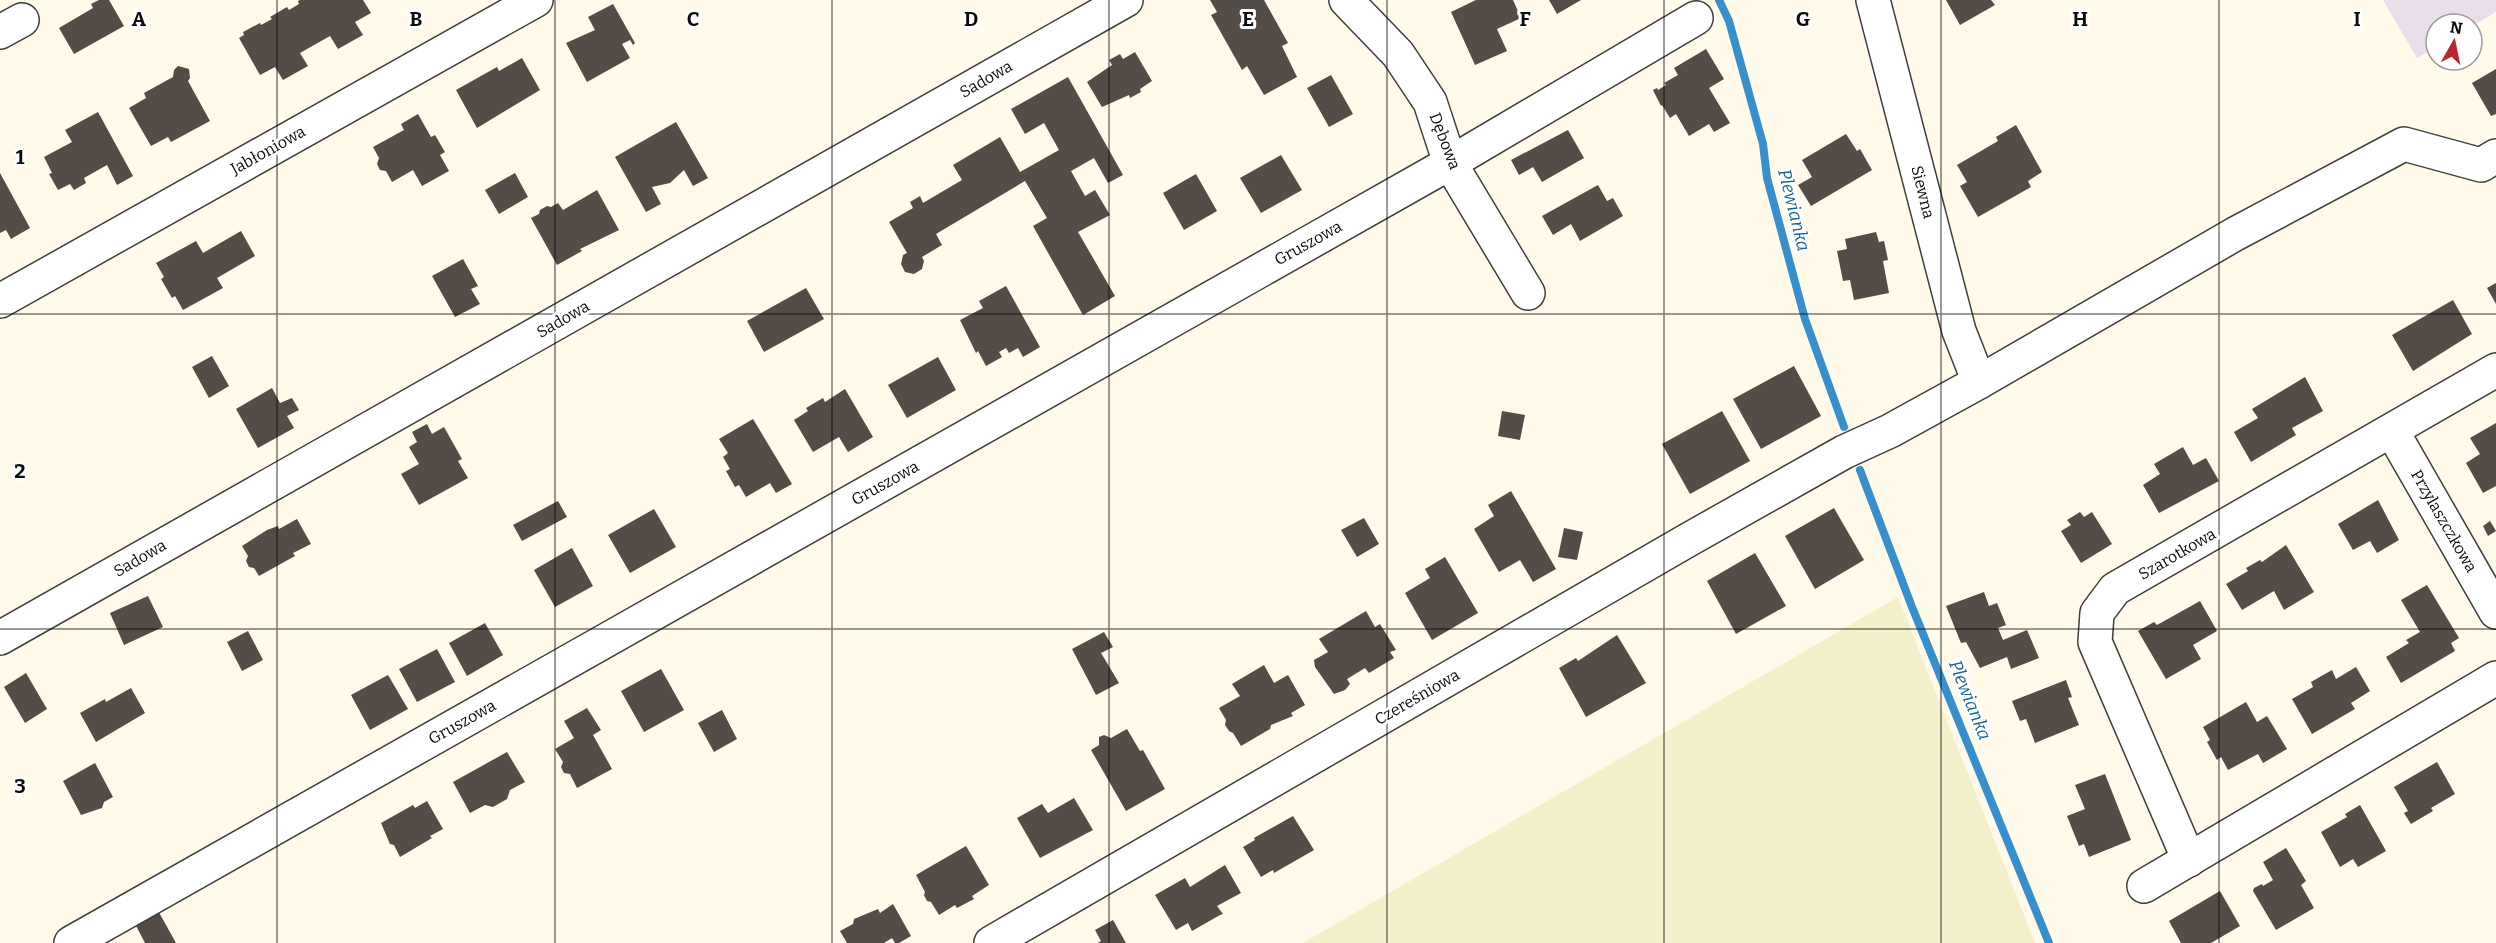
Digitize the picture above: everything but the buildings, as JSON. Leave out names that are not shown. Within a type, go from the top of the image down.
[{"type":"street","name":"Jabłoniowa","points":[[0,301],[536,0]]},
{"type":"street","name":"Sadowa","points":[[0,638],[1126,0]]},
{"type":"street","name":"Dębowa","points":[[1346,0],[1398,54],[1430,102],[1450,163],[1528,293]]},
{"type":"street","name":"Siewna","points":[[1874,0],[1959,332],[1979,382]]},
{"type":"street","name":"Gruszowa","points":[[71,943],[1450,163],[1696,18]]},
{"type":"street","name":"Czereśniowa","points":[[991,943],[1688,540],[1844,452],[1890,431],[1979,382],[2235,234],[2404,144],[2488,160]]},
{"type":"street","name":"Szarotkowa","points":[[2189,860],[2095,642],[2097,613],[2115,589],[2496,370]]},
{"type":"street","name":"Przylaszczkowa","points":[[2392,431],[2496,612]]},
{"type":"street","points":[[2144,886],[2496,678]]},
{"type":"shaded area","points":[[2383,0],[2496,0],[2496,12],[2484,19],[2484,12],[2424,12],[2424,54],[2417,58]]},
{"type":"shaded area","points":[[1898,597],[2035,943],[1303,943]]},
{"type":"waterway","name":"Plewianka","points":[[1719,0],[1729,21],[1763,144],[1767,178],[1805,319],[1844,427]]},
{"type":"waterway","name":"Plewianka","points":[[1860,470],[1912,607],[2049,943]]}]
